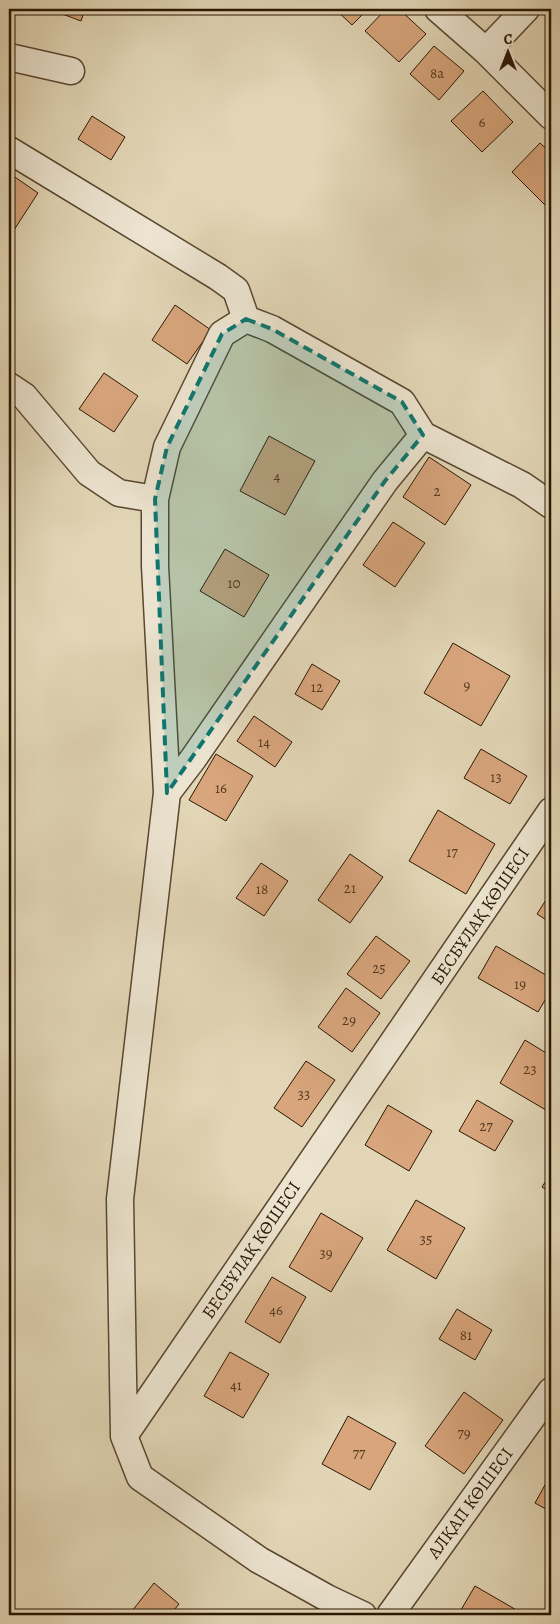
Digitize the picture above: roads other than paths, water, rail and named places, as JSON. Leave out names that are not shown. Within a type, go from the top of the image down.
[{"type":"street","points":[[438,9],[486,51],[551,116]]},
{"type":"street","points":[[486,51],[526,9]]},
{"type":"street","points":[[9,57],[71,71]]},
{"type":"street","points":[[9,150],[218,277],[236,290],[246,319],[272,329],[402,402],[423,435],[522,485],[551,505]]},
{"type":"street","points":[[246,319],[222,334],[167,447],[154,499],[155,566],[167,793],[120,1199],[124,1436],[140,1477],[259,1560],[327,1598],[363,1615]]},
{"type":"street","points":[[9,386],[24,396],[90,473],[119,493],[154,499]]},
{"type":"street","points":[[167,793],[193,759],[385,481],[423,435]]},
{"type":"street","name":"БЕСБҰЛАҚ КӨШЕСІ","points":[[124,1436],[551,811]]},
{"type":"street","name":"АЛҚАП КӨШЕСІ","points":[[390,1615],[551,1391]]}]
